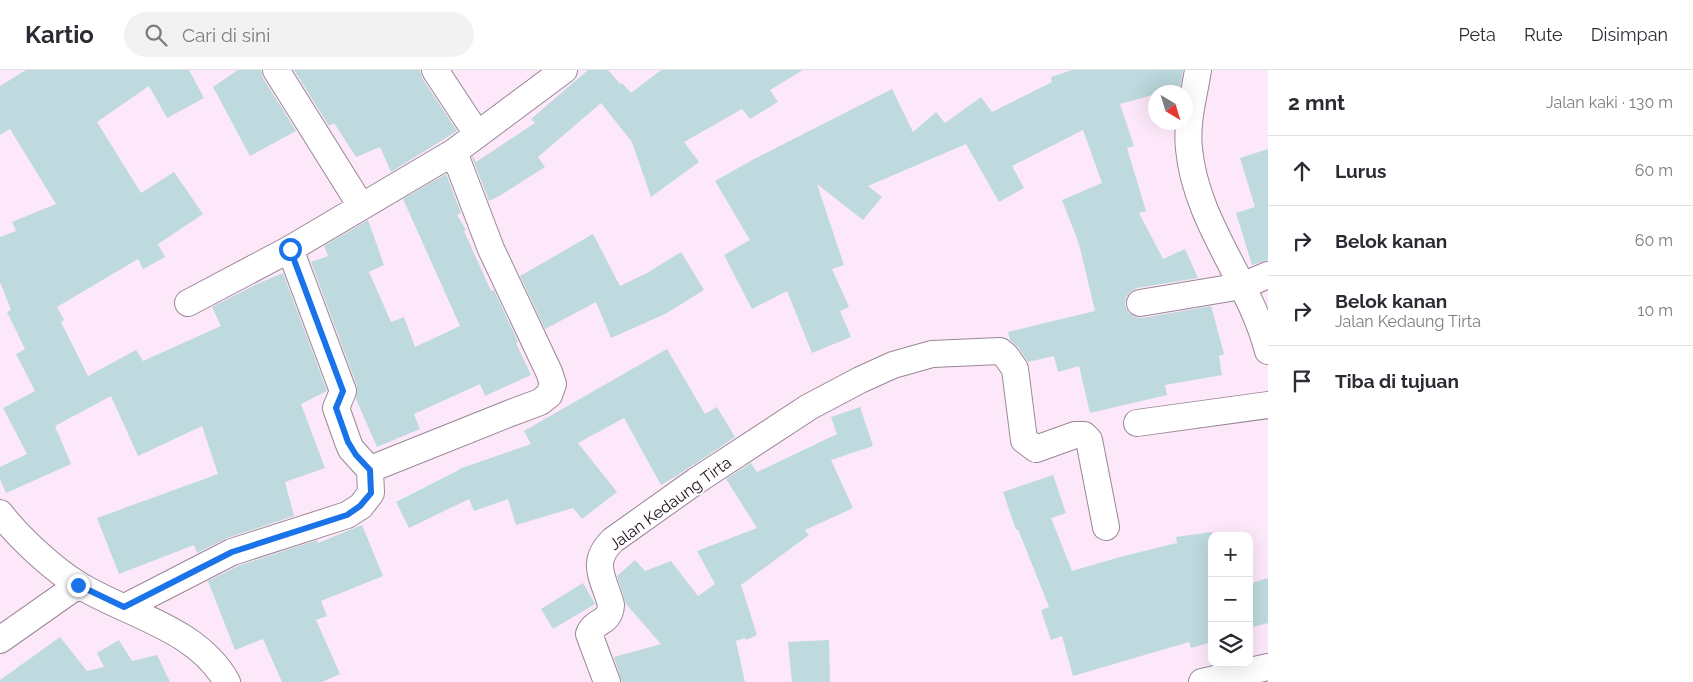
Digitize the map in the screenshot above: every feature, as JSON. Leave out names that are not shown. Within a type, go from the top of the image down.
[{"type":"street","points":[[276,70],[361,206]]},
{"type":"street","points":[[435,70],[476,134]]},
{"type":"street","points":[[188,303],[290,249],[454,152],[564,70]]},
{"type":"street","points":[[1198,70],[1188,119],[1188,148],[1194,181],[1206,215],[1249,298],[1263,331],[1268,351]]},
{"type":"street","points":[[370,470],[381,463],[540,402],[548,395],[552,384],[549,372],[491,249],[454,152]]},
{"type":"street","points":[[124,607],[232,552],[347,515],[356,510],[371,493],[370,470],[349,445],[336,408],[343,391],[290,249]]},
{"type":"street","points":[[1140,303],[1242,286],[1268,275]]},
{"type":"street","name":"Jalan Kedaung Tirta","points":[[607,682],[589,634],[592,629],[607,618],[611,610],[599,560],[607,546],[696,481],[809,407],[860,380],[894,365],[932,354],[1000,351],[1015,369],[1024,440],[1036,449],[1075,435],[1084,435],[1088,440],[1106,527]]},
{"type":"street","points":[[1137,423],[1268,405]]},
{"type":"street","points":[[0,513],[37,552],[78,585],[173,631],[201,650],[219,668],[227,682]]},
{"type":"street","points":[[0,640],[78,585]]},
{"type":"street","points":[[1202,682],[1268,667]]},
{"type":"building","points":[[26,70],[189,70],[204,98],[167,118],[149,86],[97,122],[141,193],[174,172],[203,214],[158,244],[165,257],[143,269],[138,259],[57,307],[64,320],[61,322],[88,376],[136,350],[143,361],[221,326],[212,307],[283,273],[327,391],[301,404],[325,468],[285,482],[294,516],[227,538],[197,553],[194,545],[119,574],[97,518],[218,474],[202,426],[138,456],[111,396],[55,426],[71,464],[6,493],[0,479],[0,467],[27,454],[3,408],[35,391],[16,354],[25,349],[7,312],[11,310],[0,282],[0,237],[16,231],[12,222],[56,204],[10,129],[0,135],[0,86]]},
{"type":"building","points":[[238,70],[261,70],[263,78],[296,131],[250,156],[213,87]]},
{"type":"building","points":[[294,70],[420,70],[422,78],[457,131],[391,172],[380,147],[356,157],[334,123],[329,126]]},
{"type":"building","points":[[588,70],[608,70],[631,93],[661,70],[803,70],[770,90],[778,102],[750,119],[742,109],[684,142],[699,162],[651,197],[632,142],[601,103],[538,157],[545,167],[489,201],[472,157],[476,162],[535,123],[531,119]]},
{"type":"building","points":[[1072,70],[1183,70],[1180,85],[1148,85],[1148,96],[1120,104],[1134,146],[1127,148],[1146,211],[1139,213],[1163,259],[1185,249],[1198,278],[1137,288],[1126,297],[1125,305],[1129,313],[1135,317],[1142,318],[1211,306],[1224,354],[1219,356],[1222,375],[1165,385],[1167,395],[1090,413],[1079,366],[1058,372],[1054,356],[1028,362],[1018,347],[1010,340],[1008,332],[1095,311],[1079,244],[1062,200],[1102,183],[1083,130],[1012,166],[1024,188],[999,202],[966,144],[868,186],[882,197],[863,220],[817,184],[844,265],[832,269],[849,307],[840,311],[851,337],[812,353],[787,291],[752,309],[724,255],[750,240],[715,181],[754,159],[892,89],[913,132],[936,112],[945,123],[981,97],[992,112],[1052,82],[1051,77]]},
{"type":"building","points":[[1268,149],[1268,260],[1252,265],[1236,213],[1255,207],[1240,158]]},
{"type":"building","points":[[446,174],[461,213],[457,215],[466,230],[464,231],[491,291],[494,290],[531,375],[485,396],[480,384],[414,414],[420,429],[377,447],[356,399],[357,386],[311,262],[328,256],[324,246],[368,220],[384,265],[369,272],[391,322],[404,317],[415,347],[460,326],[403,199]]},
{"type":"building","points":[[593,234],[620,286],[647,273],[681,252],[704,290],[665,314],[611,338],[596,302],[545,329],[520,276]]},
{"type":"building","points":[[667,349],[705,414],[717,407],[735,437],[661,485],[624,418],[578,443],[617,492],[582,519],[573,508],[516,525],[508,499],[474,511],[469,499],[409,528],[396,502],[459,469],[531,444],[524,431]]},
{"type":"building","points":[[860,407],[873,446],[831,460],[853,508],[805,530],[809,535],[741,585],[757,635],[746,640],[745,638],[736,641],[745,682],[622,682],[614,657],[661,644],[626,604],[617,576],[635,560],[645,571],[671,561],[698,596],[715,584],[697,551],[757,528],[726,479],[751,463],[757,472],[837,434],[831,417]]},
{"type":"building","points":[[1053,475],[1066,513],[1051,518],[1072,571],[1177,543],[1176,537],[1208,533],[1208,643],[1191,648],[1189,642],[1073,676],[1062,636],[1051,640],[1041,610],[1049,607],[1018,529],[1016,530],[1003,492]]},
{"type":"building","points":[[362,525],[383,576],[321,601],[327,616],[316,620],[340,674],[322,682],[282,682],[263,639],[235,650],[208,581],[238,566],[317,540],[318,543]]},
{"type":"building","points":[[1268,578],[1268,623],[1253,627],[1253,622],[1253,583]]},
{"type":"building","points":[[583,583],[595,604],[553,629],[541,609]]},
{"type":"building","points":[[60,637],[87,671],[104,667],[97,653],[119,640],[132,661],[157,655],[170,682],[0,682],[0,680]]},
{"type":"building","points":[[829,640],[830,682],[792,682],[788,642]]},
{"type":"route","points":[[78,585],[124,607],[232,552],[347,515],[356,510],[371,493],[370,470],[351,449],[336,408],[343,391],[290,249]]}]
